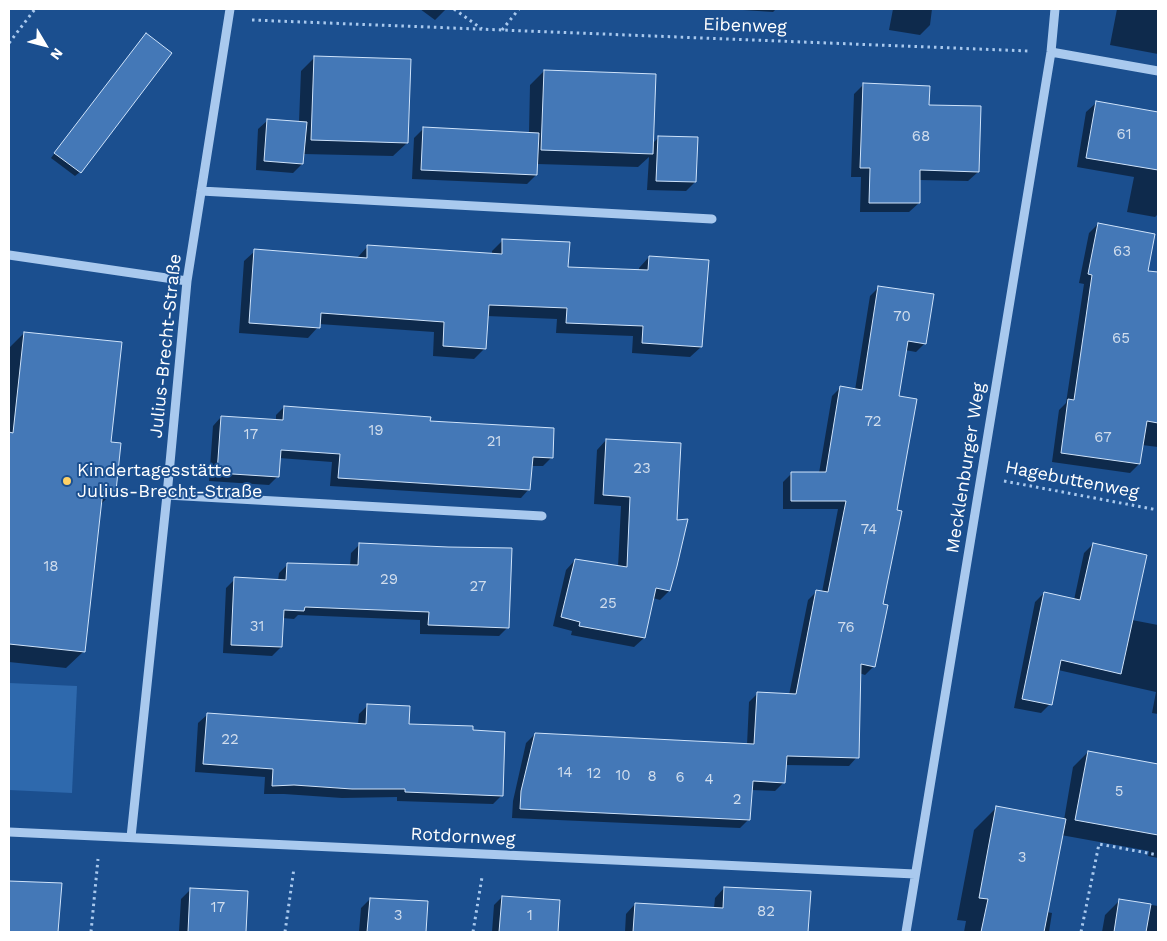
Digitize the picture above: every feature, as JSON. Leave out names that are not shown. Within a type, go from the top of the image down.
[{"type":"street","name":"Julius-Brecht-Straße","points":[[131,837],[167,495],[187,281],[230,9]]},
{"type":"street","name":"Mecklenburger Weg","points":[[906,932],[1051,52],[1055,9]]},
{"type":"street","points":[[1051,52],[1158,71]]},
{"type":"street","points":[[201,191],[712,219]]},
{"type":"street","points":[[9,255],[187,281]]},
{"type":"street","points":[[167,495],[542,516]]},
{"type":"street","name":"Rotdornweg","points":[[9,832],[915,874]]},
{"type":"path","points":[[9,43],[35,9]]},
{"type":"path","points":[[454,9],[482,29]]},
{"type":"path","points":[[502,30],[519,9]]},
{"type":"path","name":"Eibenweg","points":[[228,20],[1051,52]]},
{"type":"path","name":"Hagebuttenweg","points":[[982,476],[1158,510]]},
{"type":"path","points":[[91,932],[100,836]]},
{"type":"path","points":[[1081,932],[1099,844],[1158,856]]},
{"type":"path","points":[[286,932],[297,845]]},
{"type":"path","points":[[473,932],[486,854]]},
{"type":"shaded area","points":[[9,683],[77,686],[72,793],[9,790]]},
{"type":"building","points":[[146,33],[172,53],[81,173],[54,153]]},
{"type":"building","points":[[314,56],[411,59],[408,143],[311,140]]},
{"type":"building","points":[[544,70],[656,74],[653,154],[541,150]]},
{"type":"building","points":[[863,83],[930,86],[929,105],[981,106],[979,172],[920,170],[920,203],[869,203],[870,168],[860,168]]},
{"type":"building","points":[[1096,101],[1158,112],[1158,170],[1086,158]]},
{"type":"building","points":[[267,119],[307,122],[303,164],[264,161]]},
{"type":"building","points":[[423,127],[539,133],[537,175],[421,170]]},
{"type":"building","points":[[658,136],[698,137],[696,182],[656,181]]},
{"type":"building","points":[[1098,223],[1155,234],[1148,271],[1158,272],[1158,423],[1147,421],[1140,464],[1061,453],[1068,399],[1074,400],[1092,275],[1088,274]]},
{"type":"building","points":[[502,239],[570,242],[568,267],[648,270],[649,256],[709,260],[702,347],[642,343],[643,326],[566,323],[567,308],[489,305],[486,349],[443,346],[444,322],[321,313],[320,328],[249,323],[254,249],[367,258],[367,245],[502,254]]},
{"type":"building","points":[[878,286],[934,294],[926,344],[908,341],[899,396],[917,399],[897,510],[902,511],[883,604],[888,605],[875,667],[861,664],[859,758],[787,756],[785,783],[753,781],[750,820],[520,809],[521,791],[535,733],[754,744],[757,692],[796,694],[816,590],[828,592],[846,501],[791,501],[791,472],[826,472],[840,386],[862,390]]},
{"type":"building","name":"Kindertagesstätte Julius-Brecht-Straße","points":[[24,332],[122,342],[111,442],[121,443],[116,491],[103,490],[85,652],[9,644],[9,432],[13,433]]},
{"type":"building","points":[[284,406],[431,417],[430,421],[554,428],[553,458],[533,457],[530,490],[338,478],[340,454],[281,450],[279,477],[217,473],[221,416],[283,420]]},
{"type":"building","points":[[606,439],[681,443],[677,520],[688,519],[670,591],[656,588],[645,638],[579,626],[580,622],[561,617],[575,559],[627,567],[630,497],[603,495]]},
{"type":"building","points":[[359,543],[512,548],[509,628],[428,625],[429,612],[305,607],[304,611],[284,610],[282,647],[231,645],[234,577],[286,580],[287,563],[358,565]]},
{"type":"building","points":[[1093,543],[1147,555],[1121,674],[1061,660],[1052,705],[1022,699],[1044,592],[1080,600]]},
{"type":"building","points":[[367,704],[410,706],[409,724],[473,726],[473,730],[505,732],[503,796],[405,792],[405,789],[272,786],[273,769],[203,764],[207,713],[366,724]]},
{"type":"building","points":[[1088,751],[1158,764],[1158,835],[1075,820]]},
{"type":"building","points":[[996,806],[1066,819],[1044,932],[981,932],[988,899],[979,898]]},
{"type":"building","points":[[9,881],[62,883],[58,932],[9,932]]},
{"type":"building","points":[[724,887],[811,891],[808,932],[633,932],[635,903],[723,908]]},
{"type":"building","points":[[190,888],[248,891],[246,932],[188,932]]},
{"type":"building","points":[[502,896],[560,900],[558,932],[499,932]]},
{"type":"building","points":[[370,898],[428,901],[426,932],[367,932]]},
{"type":"building","points":[[1119,899],[1151,904],[1146,932],[1114,932]]},
{"type":"place","name":"Kindertagesstätte Julius-Brecht-Straße","points":[[67,481]]}]
